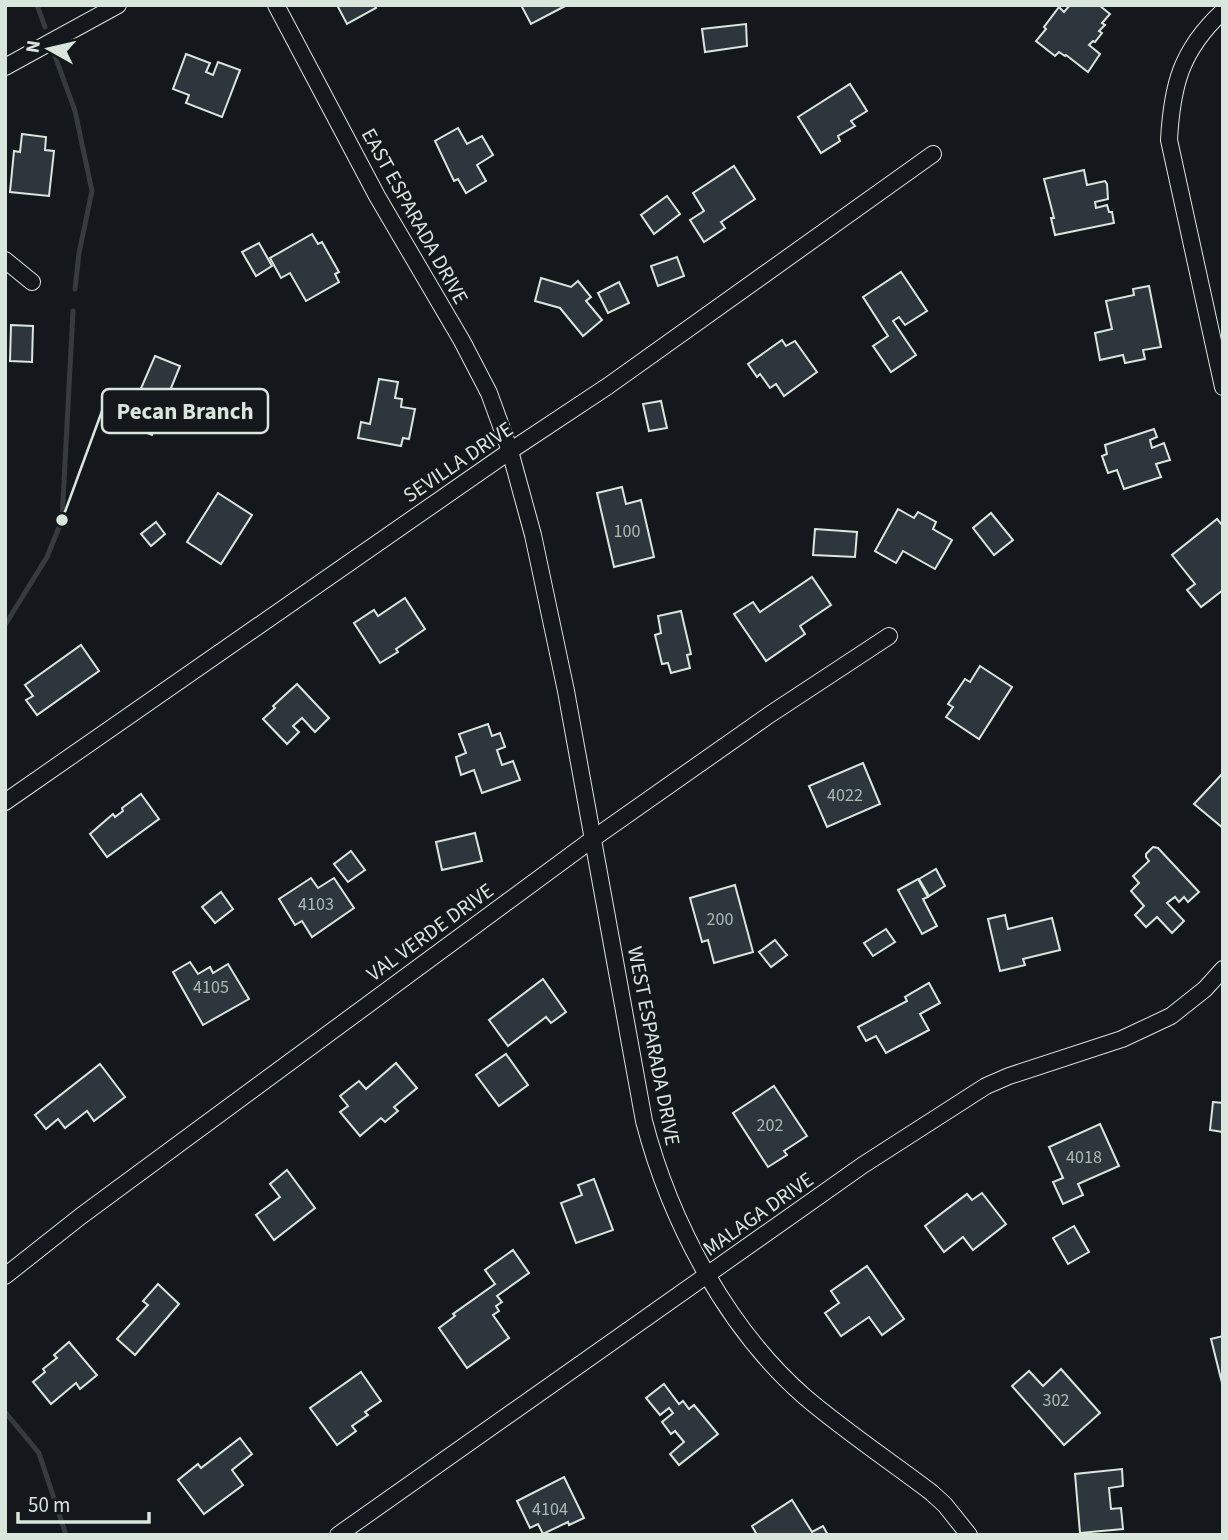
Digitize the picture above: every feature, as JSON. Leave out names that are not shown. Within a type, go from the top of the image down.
[{"type":"street","points":[[5,67],[118,5]]},
{"type":"street","name":"EAST ESPARADA DRIVE","points":[[276,5],[377,196],[478,372],[489,393],[510,451]]},
{"type":"street","points":[[1223,11],[1206,27],[1181,67],[1171,103],[1169,140],[1223,387]]},
{"type":"street","name":"SEVILLA DRIVE","points":[[5,802],[510,451],[608,386],[933,155]]},
{"type":"street","points":[[5,260],[32,282]]},
{"type":"street","name":"WEST ESPARADA DRIVE","points":[[510,451],[533,535],[594,838],[647,1134],[667,1194],[692,1248],[708,1274],[742,1327],[782,1375],[830,1416],[932,1493],[969,1535]]},
{"type":"street","name":"VAL VERDE DRIVE","points":[[5,1276],[92,1208],[594,838],[769,715],[889,636]]},
{"type":"street","name":"MALAGA DRIVE","points":[[338,1535],[863,1165],[986,1086],[1122,1039],[1171,1016],[1205,989],[1223,969]]},
{"type":"building","points":[[337,5],[374,5],[376,8],[347,24]]},
{"type":"building","points":[[521,5],[567,5],[531,24]]},
{"type":"building","points":[[1070,5],[1099,5],[1110,14],[1102,23],[1105,25],[1099,31],[1102,33],[1089,45],[1100,54],[1088,72],[1066,55],[1059,52],[1055,56],[1036,41],[1059,7],[1064,12]]},
{"type":"building","points":[[746,24],[747,46],[705,52],[702,29]]},
{"type":"building","points":[[186,54],[210,63],[206,72],[213,75],[218,62],[240,70],[222,117],[186,103],[189,95],[173,89]]},
{"type":"building","points":[[850,84],[867,111],[851,121],[855,126],[838,136],[840,141],[821,153],[798,117]]},
{"type":"building","points":[[458,128],[467,144],[482,136],[493,155],[477,165],[486,181],[466,193],[458,179],[454,181],[435,141]]},
{"type":"building","points":[[22,134],[46,137],[45,150],[54,151],[49,196],[10,192],[14,151],[20,152]]},
{"type":"building","points":[[734,166],[755,199],[721,222],[725,228],[704,242],[690,220],[704,211],[693,193]]},
{"type":"building","points":[[1084,170],[1087,185],[1105,181],[1107,184],[1108,199],[1095,202],[1096,208],[1107,205],[1109,212],[1112,212],[1114,223],[1055,235],[1051,218],[1054,218],[1044,179]]},
{"type":"building","points":[[667,196],[680,214],[654,234],[641,215]]},
{"type":"building","points":[[312,234],[318,244],[322,242],[339,272],[335,274],[339,282],[306,301],[290,273],[281,278],[270,258]]},
{"type":"building","points":[[259,243],[272,266],[256,276],[242,252]]},
{"type":"building","points":[[677,257],[684,276],[658,286],[651,266]]},
{"type":"building","points":[[901,272],[927,311],[905,325],[899,317],[893,321],[916,355],[891,372],[873,346],[888,336],[863,297]]},
{"type":"building","points":[[541,278],[571,287],[578,281],[591,297],[586,301],[602,320],[583,336],[560,308],[535,301]]},
{"type":"building","points":[[619,282],[629,303],[608,313],[598,293]]},
{"type":"building","points":[[1149,286],[1161,347],[1143,350],[1145,359],[1125,363],[1123,355],[1100,360],[1095,333],[1112,329],[1106,301],[1134,295],[1133,289]]},
{"type":"building","points":[[11,325],[33,326],[32,362],[10,361]]},
{"type":"building","points":[[782,340],[786,346],[795,341],[817,372],[784,396],[776,384],[770,388],[760,374],[757,377],[748,364]]},
{"type":"building","points":[[155,356],[180,366],[152,435],[115,420],[125,396],[136,400]]},
{"type":"building","points":[[379,379],[398,382],[395,398],[402,399],[401,407],[415,409],[409,439],[403,438],[401,446],[358,438],[361,422],[370,424]]},
{"type":"building","points":[[661,401],[667,428],[649,431],[643,404]]},
{"type":"building","points":[[1154,429],[1157,437],[1150,440],[1152,448],[1164,443],[1170,460],[1156,464],[1161,477],[1124,489],[1117,470],[1108,473],[1102,456],[1107,454],[1105,445]]},
{"type":"building","points":[[622,487],[626,504],[641,500],[654,557],[614,567],[597,493]]},
{"type":"building","points":[[218,493],[252,515],[221,564],[187,542]]},
{"type":"building","points":[[898,509],[914,518],[918,512],[936,522],[933,529],[952,540],[935,569],[903,551],[896,563],[875,551]]},
{"type":"building","points":[[991,513],[1013,540],[994,555],[973,528]]},
{"type":"building","points":[[1217,519],[1223,526],[1223,590],[1201,607],[1187,590],[1195,584],[1172,555]]},
{"type":"building","points":[[156,522],[165,534],[151,546],[141,534]]},
{"type":"building","points":[[815,529],[857,532],[855,557],[813,555]]},
{"type":"building","points":[[812,577],[831,605],[800,626],[805,634],[766,661],[734,614],[753,602],[760,612]]},
{"type":"building","points":[[405,598],[425,629],[380,663],[354,623],[374,610],[378,616]]},
{"type":"building","points":[[681,611],[691,654],[687,655],[690,668],[671,673],[668,663],[662,664],[655,635],[661,633],[658,616]]},
{"type":"building","points":[[81,645],[99,671],[37,715],[26,700],[33,696],[25,685]]},
{"type":"building","points":[[980,666],[1012,687],[979,739],[946,717],[953,707],[948,704],[965,679],[970,682]]},
{"type":"building","points":[[297,684],[329,718],[315,732],[302,718],[293,726],[299,732],[287,744],[263,719]]},
{"type":"building","points":[[488,724],[492,736],[500,733],[505,747],[497,750],[502,765],[513,761],[520,780],[482,793],[474,770],[461,775],[456,757],[466,753],[459,734]]},
{"type":"building","points":[[863,763],[880,804],[827,827],[809,786]]},
{"type":"building","points":[[1223,773],[1223,828],[1194,804]]},
{"type":"building","points":[[141,794],[159,819],[107,857],[90,834],[113,814],[115,817],[123,811],[122,808]]},
{"type":"building","points":[[475,833],[482,861],[442,870],[436,842]]},
{"type":"building","points":[[1153,847],[1158,848],[1199,892],[1188,902],[1184,897],[1179,902],[1175,897],[1167,903],[1184,921],[1172,933],[1157,917],[1146,927],[1135,915],[1144,906],[1131,891],[1139,883],[1133,876],[1149,861],[1146,854]]},
{"type":"building","points":[[351,851],[365,870],[348,882],[334,864]]},
{"type":"building","points":[[936,869],[945,886],[929,896],[919,879]]},
{"type":"building","points":[[311,878],[318,888],[334,878],[354,908],[312,937],[302,921],[295,925],[279,899]]},
{"type":"building","points":[[918,879],[928,897],[923,899],[937,926],[922,934],[898,890]]},
{"type":"building","points":[[735,885],[753,952],[714,963],[708,940],[702,942],[690,898]]},
{"type":"building","points":[[221,892],[233,909],[215,923],[202,907]]},
{"type":"building","points":[[1005,915],[1008,929],[1052,918],[1060,950],[1023,959],[1025,965],[1000,971],[988,919]]},
{"type":"building","points":[[886,929],[895,942],[873,956],[864,943]]},
{"type":"building","points":[[775,940],[787,955],[771,967],[759,952]]},
{"type":"building","points":[[190,962],[198,974],[210,967],[213,973],[228,964],[249,999],[203,1025],[173,972]]},
{"type":"building","points":[[543,979],[566,1012],[551,1023],[546,1017],[508,1046],[489,1020]]},
{"type":"building","points":[[929,983],[940,1003],[920,1014],[929,1030],[886,1053],[876,1036],[866,1041],[858,1027],[907,1001],[905,997]]},
{"type":"building","points":[[506,1054],[528,1085],[499,1106],[476,1075]]},
{"type":"building","points":[[396,1063],[417,1088],[394,1107],[398,1111],[385,1122],[381,1118],[360,1136],[340,1112],[348,1106],[340,1096],[359,1081],[366,1089]]},
{"type":"building","points":[[100,1064],[125,1097],[94,1121],[87,1111],[65,1128],[58,1119],[46,1129],[35,1115]]},
{"type":"building","points":[[774,1086],[807,1136],[784,1151],[787,1155],[768,1167],[733,1113]]},
{"type":"building","points":[[1213,1102],[1223,1103],[1223,1132],[1210,1130]]},
{"type":"building","points":[[1100,1124],[1119,1166],[1078,1184],[1083,1195],[1063,1204],[1053,1182],[1063,1178],[1049,1147]]},
{"type":"building","points":[[287,1170],[315,1208],[274,1240],[256,1215],[280,1197],[270,1184]]},
{"type":"building","points":[[594,1179],[613,1230],[576,1243],[561,1203],[582,1195],[578,1185]]},
{"type":"building","points":[[982,1193],[1006,1224],[973,1250],[963,1237],[944,1252],[925,1226],[967,1194],[972,1200]]},
{"type":"building","points":[[1074,1226],[1089,1252],[1068,1264],[1053,1238]]},
{"type":"building","points":[[513,1250],[529,1273],[497,1296],[502,1302],[496,1306],[499,1311],[493,1315],[509,1338],[467,1368],[439,1328],[455,1316],[453,1314],[495,1284],[485,1270]]},
{"type":"building","points":[[867,1266],[904,1319],[882,1335],[869,1317],[841,1336],[825,1313],[839,1303],[831,1291]]},
{"type":"building","points":[[158,1284],[179,1304],[135,1355],[117,1339],[148,1305],[143,1301]]},
{"type":"building","points":[[1223,1336],[1223,1387],[1211,1339]]},
{"type":"building","points":[[69,1342],[97,1375],[80,1389],[76,1383],[51,1404],[33,1382],[45,1372],[43,1369],[57,1358],[54,1355]]},
{"type":"building","points":[[1061,1369],[1100,1413],[1064,1445],[1012,1386],[1029,1371],[1043,1386]]},
{"type":"building","points":[[361,1372],[381,1401],[365,1412],[368,1415],[352,1426],[356,1431],[337,1445],[310,1408]]},
{"type":"building","points":[[664,1384],[679,1404],[683,1401],[689,1409],[694,1405],[718,1434],[679,1465],[670,1454],[684,1442],[675,1431],[671,1434],[662,1422],[673,1413],[669,1408],[660,1415],[646,1398]]},
{"type":"building","points":[[240,1438],[252,1454],[232,1470],[243,1485],[204,1514],[178,1480],[198,1464],[201,1468]]},
{"type":"building","points":[[1122,1469],[1123,1486],[1109,1488],[1111,1509],[1121,1508],[1123,1529],[1080,1533],[1075,1474]]},
{"type":"building","points":[[564,1477],[584,1518],[543,1534],[538,1524],[530,1528],[517,1501]]},
{"type":"building","points":[[792,1500],[812,1532],[823,1526],[828,1535],[757,1535],[752,1526]]},
{"type":"waterway","points":[[37,5],[45,27]]},
{"type":"waterway","points":[[55,56],[75,111],[92,191],[79,253],[75,289]]},
{"type":"waterway","points":[[5,625],[47,557],[62,520],[73,311]]},
{"type":"waterway","points":[[5,1412],[39,1453],[66,1535]]},
{"type":"place","name":"Pecan Branch","points":[[62,520]]}]
